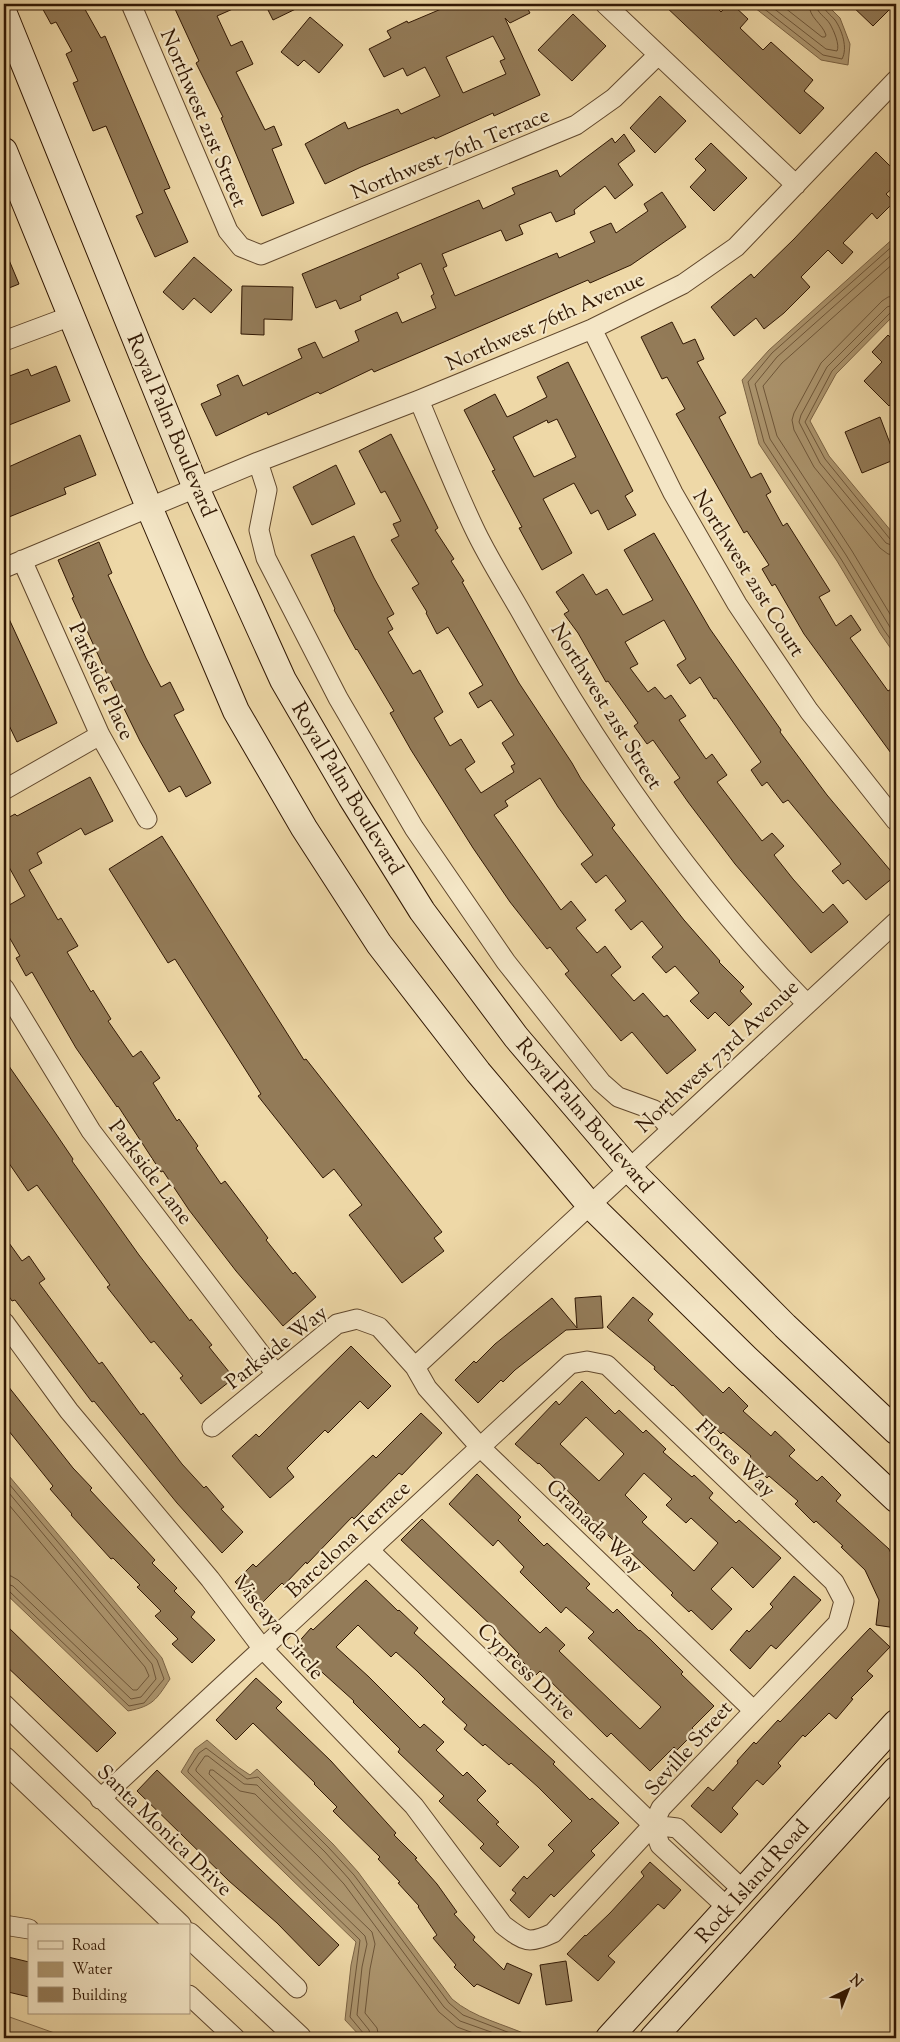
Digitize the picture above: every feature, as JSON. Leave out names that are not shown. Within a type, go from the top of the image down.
[{"type":"main road","name":"Royal Palm Boulevard","points":[[4,14],[196,488],[283,680],[351,797],[422,911],[516,1037],[628,1168],[785,1326],[896,1431]]},
{"type":"main road","points":[[4,151],[149,507],[236,712],[304,828],[385,951],[478,1072],[589,1204],[746,1358],[896,1499]]},
{"type":"main road","name":"Rock Island Road","points":[[609,2038],[896,1723]]},
{"type":"main road","name":"Rock Island Road","points":[[653,2038],[896,1770]]},
{"type":"street","name":"Northwest 21st Street","points":[[131,4],[228,231],[241,247]]},
{"type":"street","points":[[605,4],[796,185]]},
{"type":"street","name":"Northwest 76th Terrace","points":[[241,247],[261,255],[576,125],[614,98],[658,55]]},
{"type":"street","name":"Northwest 76th Avenue","points":[[4,568],[258,462],[419,400],[592,329],[684,284],[736,247],[896,80]]},
{"type":"street","points":[[4,341],[71,316]]},
{"type":"street","name":"Northwest 21st Court","points":[[592,329],[673,493],[738,604],[809,711],[896,821]]},
{"type":"street","name":"Northwest 21st Street","points":[[419,400],[475,530],[562,684],[614,766],[693,876],[764,960],[806,1004]]},
{"type":"street","points":[[258,462],[267,490],[259,530],[266,558],[338,698],[414,828],[506,962],[601,1082],[618,1097],[654,1110],[671,1129]]},
{"type":"street","name":"Parkside Place","points":[[22,560],[100,735],[147,819]]},
{"type":"street","points":[[4,790],[100,735]]},
{"type":"street","name":"Northwest 73rd Avenue","points":[[415,1367],[896,922]]},
{"type":"street","name":"Parkside Lane","points":[[4,988],[90,1131],[276,1374]]},
{"type":"street","name":"Parkside Way","points":[[212,1427],[337,1324],[357,1319],[380,1326],[415,1367]]},
{"type":"street","name":"Viscaya Circle","points":[[4,1322],[69,1411],[210,1580],[263,1649],[414,1806],[503,1925],[520,1938],[536,1941]]},
{"type":"street","name":"Barcelona Terrace","points":[[100,1799],[570,1364],[587,1361]]},
{"type":"street","name":"Flores Way","points":[[587,1361],[607,1365],[834,1582],[844,1601]]},
{"type":"street","name":"Granada Way","points":[[415,1367],[427,1388],[480,1447],[753,1710]]},
{"type":"street","name":"Cypress Drive","points":[[369,1550],[653,1825]]},
{"type":"street","name":"Seville Street","points":[[536,1941],[552,1933],[653,1825],[661,1808],[838,1623],[844,1601]]},
{"type":"street","name":"Santa Monica Drive","points":[[4,1704],[297,1988]]},
{"type":"street","points":[[4,1759],[177,1924]]},
{"type":"street","points":[[653,1825],[676,1828],[736,1899]]},
{"type":"street","points":[[4,1925],[28,1929]]},
{"type":"street","points":[[190,1936],[299,2038]]},
{"type":"street","points":[[190,1996],[235,2038]]},
{"type":"shaded area","points":[[4,2015],[60,2035],[66,2038],[4,2038]]},
{"type":"water","points":[[750,4],[826,4],[840,18],[850,44],[848,65],[821,60]]},
{"type":"water","points":[[896,236],[896,313],[836,374],[810,421],[829,456],[896,537],[896,656],[837,561],[759,444],[742,380],[769,350]]},
{"type":"water","points":[[4,1470],[162,1658],[170,1679],[157,1697],[149,1704],[128,1711],[4,1592]]},
{"type":"water","points":[[207,1740],[250,1775],[257,1769],[333,1844],[358,1872],[452,1999],[479,2016],[530,2036],[528,2038],[362,2038],[345,2020],[351,1965],[356,1942],[181,1772],[195,1749]]},
{"type":"building","points":[[40,4],[82,4],[101,38],[105,36],[170,188],[164,190],[188,242],[155,257],[136,216],[143,213],[106,126],[93,131],[73,83],[78,81],[66,54],[72,51],[56,22],[51,24]]},
{"type":"building","points":[[187,4],[244,4],[217,16],[231,46],[242,41],[253,64],[236,72],[265,130],[274,126],[282,145],[272,149],[294,203],[262,216],[221,118],[223,117],[196,63],[199,61],[175,9]]},
{"type":"building","points":[[265,4],[306,4],[273,20]]},
{"type":"building","points":[[453,4],[525,4],[530,13],[510,23],[505,18],[540,95],[494,116],[493,113],[435,139],[434,137],[361,167],[325,184],[305,144],[345,122],[348,129],[398,109],[401,114],[440,96],[425,67],[407,76],[403,68],[384,77],[369,49],[391,38],[387,31],[407,21],[408,23]],"holes":[[[493,36],[505,59],[500,61],[506,74],[463,93],[446,57]]]},
{"type":"building","points":[[663,4],[713,4],[721,12],[729,4],[732,4],[748,19],[740,28],[763,50],[771,42],[813,80],[804,91],[824,108],[800,134]]},
{"type":"building","points":[[850,4],[895,4],[873,26]]},
{"type":"building","points":[[573,14],[606,46],[572,81],[538,50]]},
{"type":"building","points":[[310,17],[343,45],[319,73],[304,60],[298,66],[281,52]]},
{"type":"building","points":[[660,96],[686,121],[655,153],[630,128]]},
{"type":"building","points":[[624,134],[635,151],[618,164],[633,185],[615,199],[605,186],[574,210],[575,214],[556,222],[551,212],[519,225],[523,234],[506,241],[501,230],[442,254],[447,266],[443,268],[455,296],[557,253],[559,258],[595,242],[590,232],[611,223],[616,233],[648,211],[644,204],[662,192],[686,227],[631,265],[590,283],[588,280],[374,372],[372,369],[320,394],[318,392],[268,415],[267,412],[216,436],[201,404],[221,395],[217,385],[238,375],[243,386],[302,358],[298,349],[315,342],[323,358],[359,341],[355,331],[397,312],[402,323],[436,308],[431,296],[434,294],[421,263],[397,274],[399,278],[360,296],[361,300],[340,309],[336,300],[316,308],[302,274],[479,200],[483,209],[515,194],[512,188],[557,170],[560,177],[612,138],[615,143]]},
{"type":"building","points":[[711,143],[747,178],[714,211],[690,187],[706,170],[695,159]]},
{"type":"building","points":[[876,152],[896,172],[896,185],[886,194],[894,202],[877,219],[872,213],[843,243],[853,252],[842,264],[828,250],[801,277],[810,287],[784,313],[764,329],[756,318],[734,336],[711,307],[751,274],[754,278],[794,239]]},
{"type":"building","points":[[4,248],[19,284],[4,290]]},
{"type":"building","points":[[194,257],[232,290],[211,313],[194,298],[183,310],[163,292]]},
{"type":"building","points":[[242,286],[293,287],[292,320],[264,319],[264,335],[241,334]]},
{"type":"building","points":[[672,322],[683,344],[695,339],[704,359],[697,362],[726,413],[719,417],[751,478],[761,473],[771,492],[766,495],[783,526],[787,523],[830,591],[819,597],[836,626],[851,615],[861,630],[850,638],[888,691],[896,686],[896,760],[804,634],[775,584],[772,586],[762,569],[769,565],[747,531],[744,533],[676,414],[685,409],[667,377],[662,379],[641,337]]},
{"type":"building","points":[[888,335],[896,343],[896,398],[889,406],[864,381],[882,362],[872,352]]},
{"type":"building","points":[[568,362],[633,491],[625,496],[636,515],[608,530],[598,510],[591,514],[574,483],[543,499],[572,553],[542,570],[519,528],[522,527],[492,471],[495,470],[464,410],[495,394],[507,417],[516,413],[547,397],[537,377]],"holes":[[[557,419],[576,457],[534,477],[513,437],[547,420],[548,423]]]},
{"type":"building","points":[[56,366],[70,401],[4,427],[4,378],[28,369],[31,376]]},
{"type":"building","points":[[880,417],[896,459],[862,473],[845,432]]},
{"type":"building","points":[[391,434],[438,528],[435,530],[454,559],[451,561],[464,581],[462,582],[519,683],[581,779],[615,825],[612,828],[684,920],[719,962],[744,987],[740,991],[752,1004],[729,1026],[715,1012],[708,1019],[690,1001],[699,993],[675,966],[666,973],[652,957],[663,947],[642,921],[631,930],[615,910],[626,901],[606,875],[596,883],[581,864],[593,855],[558,807],[540,778],[505,801],[508,806],[494,815],[561,910],[571,901],[586,920],[576,928],[597,953],[605,946],[621,967],[611,975],[634,1001],[643,993],[664,1017],[667,1015],[696,1050],[667,1074],[632,1032],[621,1041],[565,974],[569,971],[550,947],[547,949],[510,902],[473,848],[411,750],[390,713],[394,711],[356,650],[334,610],[311,555],[354,536],[394,614],[387,618],[393,629],[388,632],[413,674],[420,670],[443,712],[434,718],[450,746],[461,739],[475,762],[465,769],[481,793],[514,772],[511,766],[515,764],[502,743],[514,735],[491,700],[478,708],[469,693],[483,685],[448,627],[437,634],[427,612],[412,588],[419,584],[391,540],[399,536],[393,524],[401,521],[385,491],[381,493],[359,451]]},
{"type":"building","points":[[80,435],[96,475],[64,488],[66,494],[4,519],[4,469]]},
{"type":"building","points":[[336,465],[355,504],[312,525],[293,487]]},
{"type":"building","points":[[654,533],[710,629],[781,730],[780,732],[827,795],[895,876],[866,900],[848,880],[843,884],[832,871],[841,864],[788,800],[783,803],[767,782],[762,786],[751,770],[761,762],[716,698],[714,699],[700,677],[690,684],[677,665],[686,659],[664,620],[625,642],[638,664],[630,668],[648,692],[655,687],[665,699],[671,695],[686,716],[679,720],[706,759],[712,754],[727,775],[717,782],[762,841],[772,833],[784,846],[774,855],[793,879],[823,913],[833,904],[848,922],[811,953],[735,864],[688,802],[674,782],[680,778],[653,740],[647,744],[634,726],[638,723],[608,681],[606,682],[578,633],[564,614],[569,611],[556,592],[583,574],[596,595],[607,589],[623,615],[653,600],[624,550]]},
{"type":"building","points":[[99,542],[112,573],[108,575],[146,658],[161,687],[170,682],[184,710],[174,715],[211,783],[186,797],[180,786],[169,792],[140,741],[72,598],[74,597],[58,560]]},
{"type":"building","points":[[4,608],[57,723],[17,742],[4,715]]},
{"type":"building","points":[[90,777],[113,821],[85,835],[81,828],[37,853],[42,863],[29,870],[58,920],[61,918],[78,946],[67,952],[91,992],[93,990],[111,1019],[108,1021],[133,1057],[141,1051],[160,1078],[153,1083],[177,1121],[179,1119],[198,1146],[196,1148],[221,1184],[225,1181],[268,1238],[266,1240],[293,1274],[295,1272],[316,1297],[283,1326],[236,1271],[189,1210],[163,1171],[161,1172],[118,1106],[76,1048],[32,972],[26,976],[16,958],[20,956],[4,928],[4,908],[25,896],[9,867],[4,870],[4,820],[15,814],[17,816]]},
{"type":"building","points":[[162,836],[304,1060],[306,1059],[442,1232],[434,1238],[444,1251],[402,1283],[349,1215],[362,1205],[334,1169],[323,1178],[258,1096],[261,1094],[175,959],[168,963],[109,869]]},
{"type":"building","points":[[4,1059],[73,1159],[72,1161],[139,1255],[190,1321],[191,1319],[212,1345],[209,1347],[234,1378],[201,1404],[180,1378],[183,1376],[154,1341],[151,1343],[107,1287],[110,1285],[37,1185],[28,1191],[4,1156]]},
{"type":"building","points":[[4,1236],[22,1261],[29,1256],[45,1279],[39,1283],[99,1364],[102,1362],[141,1415],[143,1413],[182,1464],[204,1488],[206,1486],[224,1507],[221,1509],[243,1532],[222,1553],[177,1503],[94,1401],[92,1402],[15,1300],[12,1301],[4,1289]]},
{"type":"building","points":[[601,1296],[603,1328],[566,1330],[515,1370],[503,1382],[501,1380],[478,1403],[455,1380],[474,1361],[476,1363],[495,1344],[552,1298],[577,1328],[575,1298]]},
{"type":"building","points":[[633,1297],[653,1314],[648,1320],[723,1393],[729,1387],[748,1406],[743,1411],[771,1436],[775,1431],[795,1450],[789,1456],[817,1481],[822,1476],[841,1495],[836,1501],[889,1549],[896,1564],[896,1628],[876,1625],[879,1600],[865,1570],[841,1547],[843,1546],[816,1521],[814,1523],[795,1504],[798,1501],[769,1476],[767,1478],[748,1460],[751,1456],[723,1432],[721,1434],[673,1385],[654,1369],[655,1367],[607,1327]]},
{"type":"building","points":[[351,1346],[391,1386],[368,1409],[360,1401],[328,1433],[325,1430],[287,1468],[294,1477],[270,1498],[232,1456],[256,1434],[259,1437]]},
{"type":"building","points":[[4,1381],[73,1468],[92,1488],[90,1490],[155,1560],[152,1563],[177,1588],[174,1591],[195,1612],[191,1617],[215,1640],[192,1663],[172,1644],[178,1639],[155,1616],[161,1611],[137,1587],[140,1585],[113,1558],[111,1559],[71,1515],[50,1489],[53,1486],[4,1425]]},
{"type":"building","points":[[582,1381],[615,1414],[619,1410],[643,1433],[646,1430],[666,1449],[663,1452],[692,1477],[694,1475],[713,1493],[709,1498],[736,1523],[739,1520],[781,1558],[753,1588],[732,1567],[711,1589],[732,1609],[712,1630],[691,1610],[689,1612],[671,1595],[673,1593],[621,1543],[619,1546],[577,1504],[579,1502],[539,1463],[515,1444],[556,1401],[559,1405]],"holes":[[[586,1417],[624,1454],[599,1481],[560,1444]],[[644,1473],[672,1499],[666,1505],[686,1523],[691,1518],[718,1543],[694,1571],[642,1522],[647,1517],[625,1495]]]},
{"type":"building","points":[[421,1413],[442,1433],[402,1475],[399,1473],[354,1519],[352,1517],[307,1564],[306,1562],[284,1585],[282,1583],[259,1606],[235,1582],[253,1564],[256,1567],[373,1455],[376,1458]]},
{"type":"building","points":[[477,1474],[521,1517],[518,1520],[544,1546],[547,1543],[590,1584],[586,1588],[613,1613],[617,1609],[650,1639],[683,1672],[681,1674],[714,1706],[692,1728],[695,1732],[677,1750],[674,1747],[650,1771],[611,1733],[607,1737],[540,1671],[536,1675],[517,1656],[519,1654],[495,1629],[401,1540],[422,1519],[540,1633],[546,1627],[565,1645],[559,1651],[640,1729],[661,1707],[588,1638],[594,1632],[566,1607],[561,1613],[520,1572],[524,1567],[498,1540],[493,1546],[449,1504]]},
{"type":"building","points":[[794,1576],[821,1600],[776,1649],[771,1645],[750,1669],[730,1650],[747,1630],[749,1632],[773,1607],[770,1604]]},
{"type":"building","points":[[366,1580],[418,1628],[414,1633],[555,1762],[553,1764],[590,1800],[592,1798],[619,1823],[591,1851],[595,1855],[554,1897],[551,1894],[529,1918],[510,1900],[516,1893],[512,1890],[524,1876],[527,1879],[554,1851],[548,1845],[572,1821],[511,1763],[509,1765],[464,1729],[467,1725],[442,1702],[445,1699],[417,1671],[396,1652],[391,1657],[358,1625],[336,1647],[420,1728],[424,1724],[444,1742],[436,1750],[463,1776],[467,1772],[486,1791],[477,1800],[499,1822],[496,1824],[519,1847],[500,1867],[480,1848],[484,1844],[439,1801],[444,1796],[398,1752],[400,1749],[354,1701],[294,1647],[311,1628],[313,1630]]},
{"type":"building","points":[[4,1623],[116,1733],[97,1752],[4,1664]]},
{"type":"building","points":[[870,1628],[890,1647],[867,1671],[873,1676],[851,1698],[853,1699],[836,1719],[829,1713],[805,1737],[803,1735],[778,1763],[781,1766],[763,1785],[757,1780],[732,1808],[738,1814],[721,1833],[691,1806],[708,1787],[713,1791],[754,1742],[756,1744],[778,1720],[780,1722]]},
{"type":"building","points":[[256,1678],[282,1702],[276,1708],[331,1761],[396,1833],[394,1835],[417,1858],[415,1859],[437,1884],[457,1912],[454,1914],[475,1937],[473,1940],[504,1970],[507,1963],[532,1974],[519,2004],[477,1984],[474,1987],[454,1967],[456,1965],[433,1938],[437,1935],[419,1906],[378,1859],[380,1857],[333,1811],[337,1807],[315,1783],[253,1723],[236,1740],[216,1720]]},
{"type":"building","points":[[157,1770],[339,1945],[319,1966],[277,1923],[229,1881],[137,1791]]},
{"type":"building","points":[[650,1862],[681,1890],[664,1909],[658,1904],[608,1956],[615,1962],[598,1981],[567,1954],[610,1913],[644,1876],[641,1872]]},
{"type":"building","points":[[4,1956],[28,1962],[28,1997],[4,1991]]},
{"type":"building","points":[[566,1961],[572,2001],[546,2005],[540,1965]]}]
